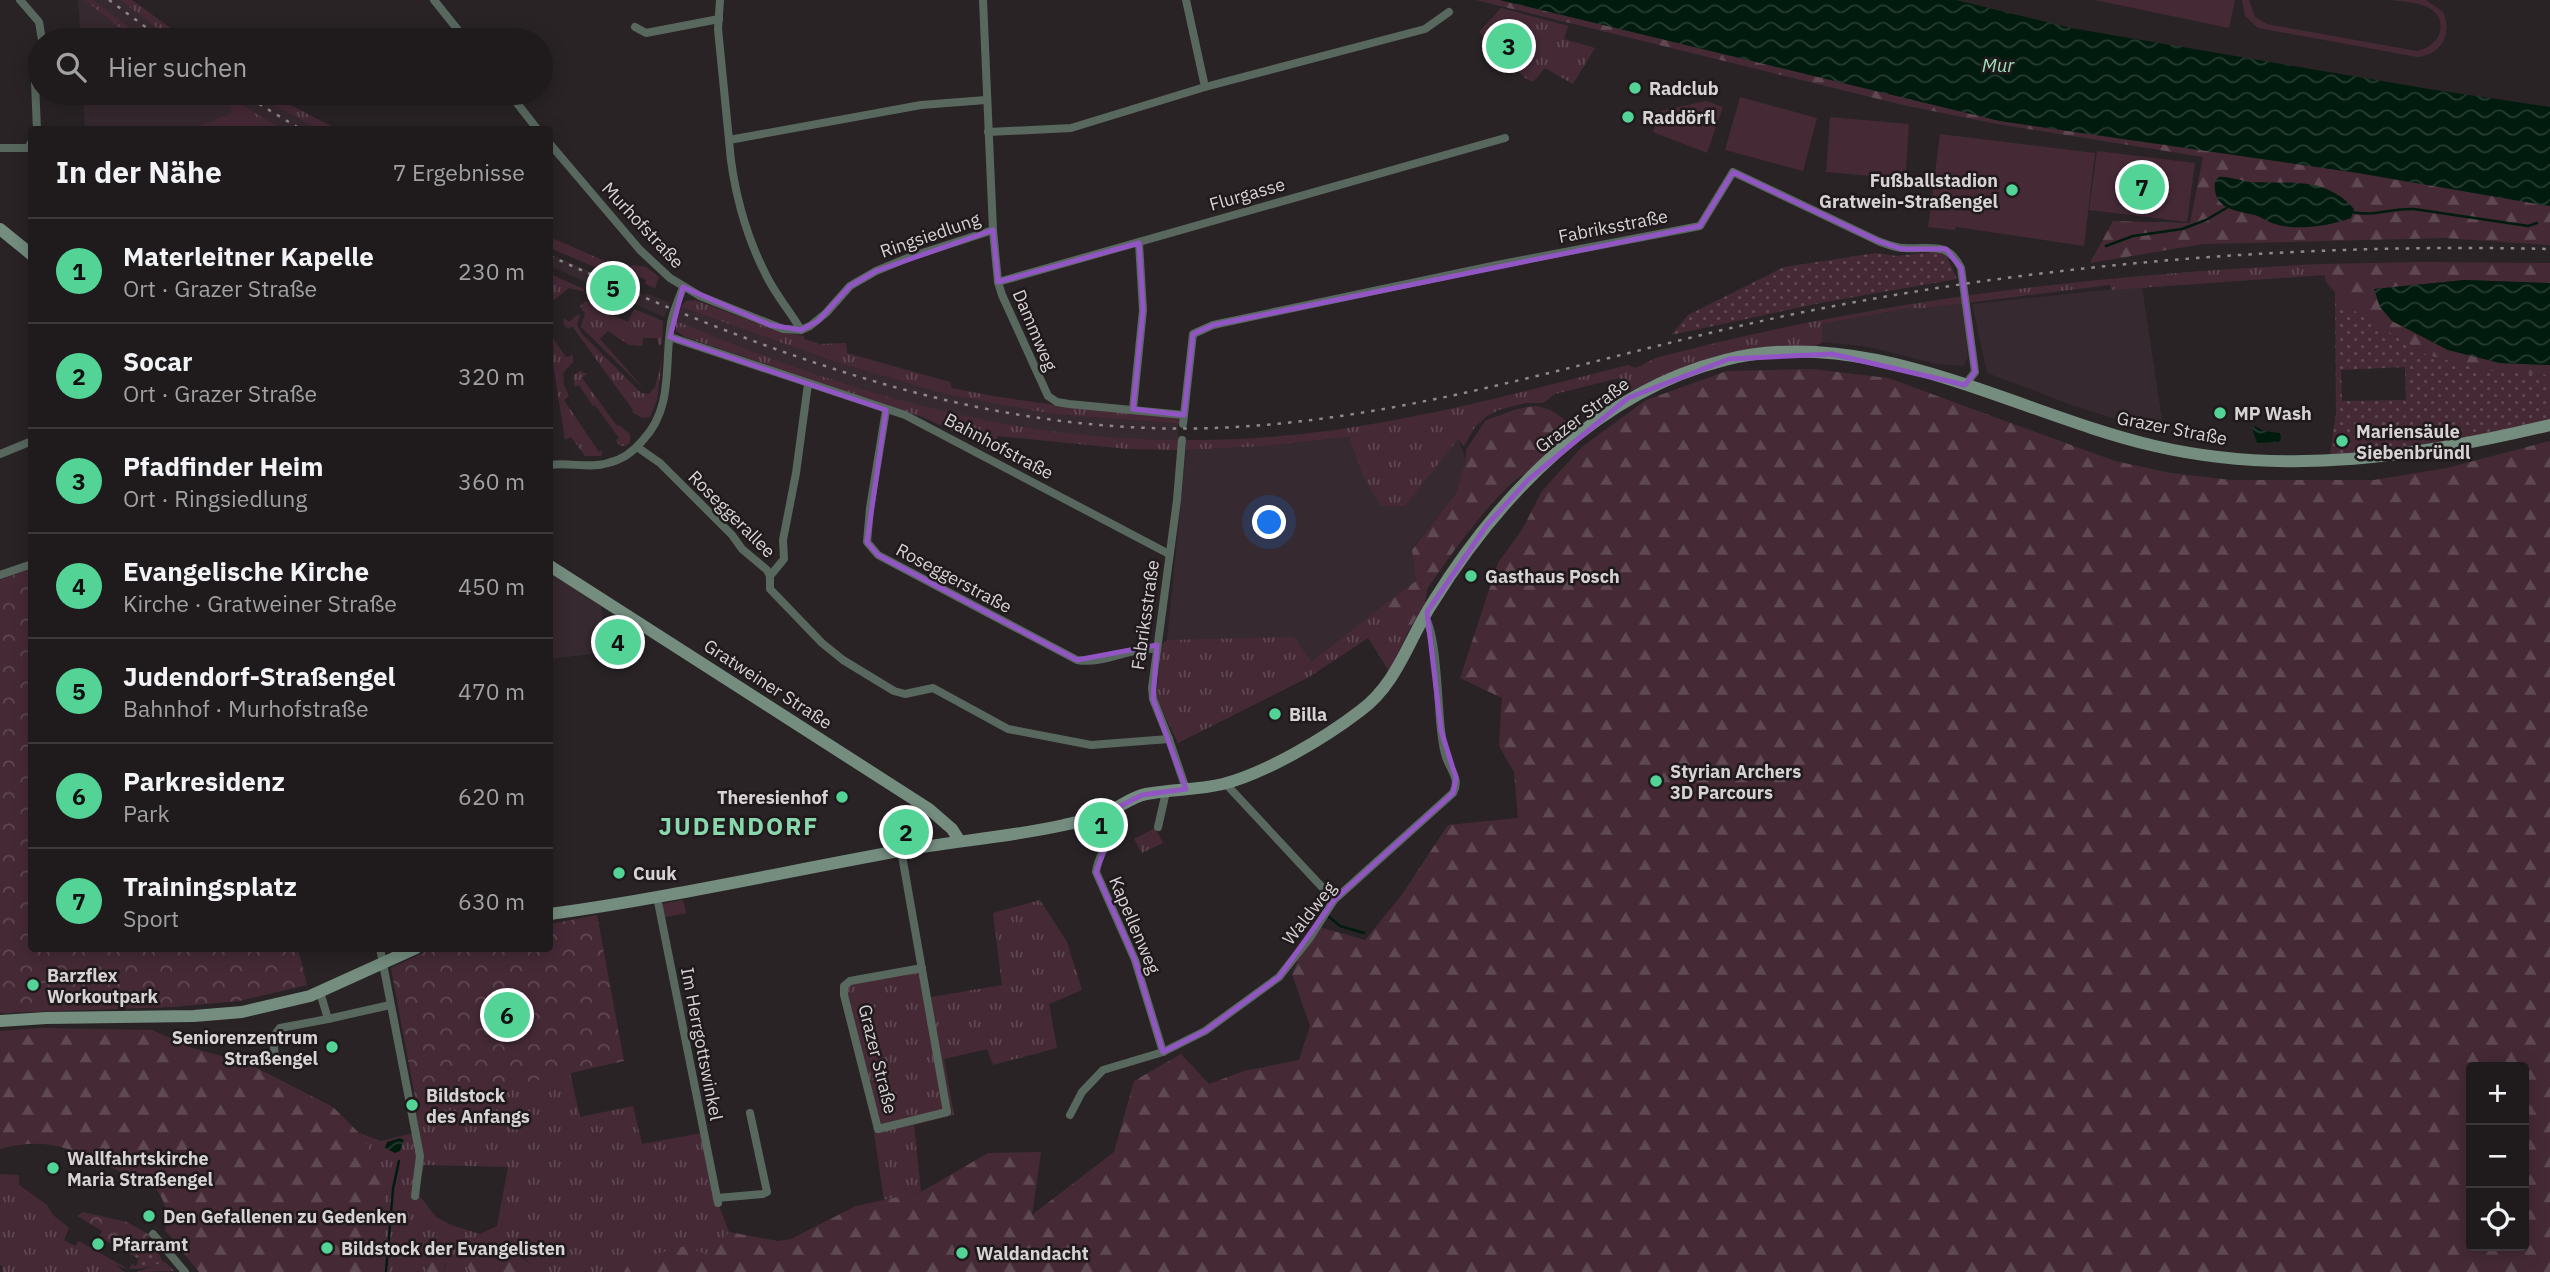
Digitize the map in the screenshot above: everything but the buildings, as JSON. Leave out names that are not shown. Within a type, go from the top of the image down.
[{"type":"main road","points":[[0,229],[28,252]]},
{"type":"main road","name":"Grazer Straße","points":[[553,914],[657,897],[959,840],[1057,827],[1107,813],[1142,795],[1225,783],[1275,762],[1339,727],[1366,707],[1393,678],[1424,615],[1486,525],[1528,480],[1579,435],[1628,398],[1684,372],[1729,359],[1804,352],[1886,362],[2105,433],[2157,446],[2260,461],[2334,461],[2391,457],[2550,425]]},
{"type":"main road","name":"Gratweiner Straße","points":[[553,568],[929,809],[952,829],[959,840]]},
{"type":"main road","points":[[0,1021],[221,1015],[286,1003],[320,992],[407,952]]},
{"type":"street","points":[[20,0],[39,22],[40,28]]},
{"type":"street","points":[[433,0],[456,28]]},
{"type":"street","points":[[720,0],[722,83],[731,168],[754,248],[766,277],[801,330]]},
{"type":"street","name":"Ringsiedlung","points":[[801,330],[818,321],[850,286],[876,271],[993,230],[983,0]]},
{"type":"street","points":[[1186,0],[1205,88]]},
{"type":"street","points":[[988,132],[1071,128],[1205,88],[1425,29],[1449,12]]},
{"type":"street","points":[[635,27],[646,33],[719,19]]},
{"type":"street","points":[[729,140],[921,105],[986,100]]},
{"type":"street","points":[[36,105],[37,126]]},
{"type":"street","points":[[518,105],[535,126]]},
{"type":"street","name":"Flurgasse","points":[[998,282],[1505,138]]},
{"type":"street","points":[[0,148],[28,146]]},
{"type":"street","name":"Murhofstraße","points":[[553,148],[640,250],[683,288],[672,318],[670,337]]},
{"type":"street","name":"Fabriksstraße","points":[[1183,424],[1193,334],[1213,325],[1497,265],[1700,226],[1733,172],[1878,241],[1902,248],[1946,249],[1956,257],[1961,268],[1975,372],[1965,386]]},
{"type":"street","name":"Dammweg","points":[[993,230],[998,282],[1020,339],[1048,396],[1063,403],[1184,415]]},
{"type":"street","points":[[1133,409],[1143,310],[1139,243]]},
{"type":"street","points":[[683,288],[770,325],[801,330]]},
{"type":"street","points":[[553,465],[601,465],[618,460],[637,447],[654,427],[662,408],[668,375],[670,337]]},
{"type":"street","name":"Bahnhofstraße","points":[[670,337],[905,415],[1169,554]]},
{"type":"street","points":[[770,576],[784,559],[783,540],[796,473],[808,384]]},
{"type":"street","name":"Roseggerstraße","points":[[886,410],[867,541],[878,555],[1077,660],[1088,662],[1146,648],[1156,649]]},
{"type":"street","name":"Fabriksstraße","points":[[1182,440],[1156,649],[1153,699],[1186,789]]},
{"type":"street","points":[[0,454],[28,443]]},
{"type":"street","name":"Roseggerallee","points":[[637,447],[660,463],[742,549],[767,570],[770,589],[822,643],[843,660],[894,691],[905,694],[933,688],[1008,729],[1091,745],[1169,739]]},
{"type":"street","points":[[0,575],[28,565]]},
{"type":"street","name":"Waldweg","points":[[1070,1115],[1082,1092],[1103,1070],[1163,1052],[1205,1031],[1279,977],[1309,939],[1334,900],[1453,793],[1457,787],[1456,779],[1446,757],[1432,638],[1428,618],[1424,615]]},
{"type":"street","points":[[1225,783],[1334,900]]},
{"type":"street","points":[[1158,827],[1166,792]]},
{"type":"street","name":"Kapellenweg","points":[[1107,813],[1112,826],[1096,872],[1135,960],[1163,1052]]},
{"type":"street","name":"Grazer Straße","points":[[901,850],[922,968],[947,1112],[878,1129],[844,986],[850,981],[922,968]]},
{"type":"street","name":"Im Herrgottswinkel","points":[[657,897],[717,1200],[766,1192],[750,1113]]},
{"type":"street","points":[[381,952],[420,1156],[415,1196]]},
{"type":"street","points":[[320,992],[328,1018]]},
{"type":"street","points":[[275,1058],[273,1037],[280,1028],[390,1005]]},
{"type":"street","points":[[153,1234],[185,1272]]},
{"type":"highlighted area","points":[[1733,172],[1878,241],[1902,249],[1946,249],[1961,268],[1975,372],[1965,385],[1832,354],[1729,359],[1628,398],[1528,480],[1487,525],[1427,612],[1441,730],[1456,778],[1453,793],[1334,900],[1279,977],[1205,1031],[1163,1052],[1135,960],[1096,872],[1111,831],[1107,813],[1142,795],[1186,789],[1153,699],[1157,645],[1077,660],[878,555],[867,542],[886,410],[670,337],[683,287],[770,325],[801,330],[818,321],[850,286],[876,271],[993,230],[998,282],[1139,243],[1143,310],[1133,409],[1184,415],[1193,334],[1213,325],[1700,226]]},
{"type":"shaded area","points":[[78,0],[120,0],[157,28],[80,28]]},
{"type":"shaded area","points":[[84,105],[274,105],[312,126],[85,126]]},
{"type":"shaded area","points":[[553,255],[670,303],[664,317],[553,267]]},
{"type":"shaded area","points":[[2142,286],[2163,426],[2149,427],[2125,422],[1987,373],[1972,304]]},
{"type":"shaded area","points":[[1963,303],[1968,357],[1963,366],[1936,364],[1869,347],[1822,342],[1822,324],[1909,308]]},
{"type":"shaded area","points":[[681,307],[842,364],[945,394],[1052,414],[1178,424],[1178,440],[1121,439],[1041,431],[920,407],[792,368],[690,329],[676,321]]},
{"type":"shaded area","points":[[1349,437],[1362,474],[1458,438],[1466,459],[1456,493],[1412,549],[1416,581],[1311,662],[1167,640],[1186,450],[1267,446]]},
{"type":"shaded area","points":[[553,568],[589,590],[601,606],[608,652],[553,659]]},
{"type":"green space","points":[[85,0],[93,0],[129,28],[120,28]]},
{"type":"green space","points":[[120,0],[132,0],[170,28],[157,28]]},
{"type":"green space","points":[[1476,0],[1500,0],[2000,121],[2358,173],[2550,206],[2550,245],[2445,238],[2203,244],[2090,263],[2113,221],[2190,223],[2203,157],[1997,124],[1903,105]]},
{"type":"green space","points":[[2095,0],[2235,0],[2229,28]]},
{"type":"green space","points":[[2242,0],[2249,0],[2255,17],[2267,24],[2417,51],[2435,40],[2441,28],[2440,21],[2431,9],[2422,5],[2392,0],[2426,0],[2443,12],[2447,28],[2438,48],[2417,57],[2258,28],[2245,16]]},
{"type":"green space","points":[[1501,8],[1568,26],[1564,39],[1595,48],[1573,84],[1545,68],[1533,82],[1525,78],[1479,32]]},
{"type":"green space","points":[[1740,97],[1817,118],[1803,171],[1725,150]]},
{"type":"green space","points":[[1706,101],[1723,107],[1707,153],[1653,132],[1660,111]]},
{"type":"green space","points":[[227,105],[242,105],[277,126],[200,126],[231,114],[232,108]]},
{"type":"green space","points":[[274,105],[290,105],[331,126],[312,126]]},
{"type":"green space","points":[[1830,117],[1909,124],[1905,179],[1826,172]]},
{"type":"green space","name":"Fußballstadion Gratwein-Straßengel","points":[[1940,134],[2095,153],[2084,246],[1956,227],[1955,230],[1928,227]]},
{"type":"green space","points":[[2097,151],[2195,163],[2187,222],[2089,210]]},
{"type":"green space","points":[[553,238],[625,270],[633,265],[646,267],[659,277],[655,288],[635,275],[632,283],[553,249]]},
{"type":"green space","points":[[1876,253],[1896,256],[1945,253],[1957,279],[1825,302],[1671,335],[1688,315],[1784,267]]},
{"type":"green space","points":[[2550,263],[2550,283],[2464,280],[2374,289],[2392,321],[2448,350],[2500,363],[2550,365],[2550,375],[2489,371],[2427,355],[2348,307],[2326,282],[2322,264]]},
{"type":"green space","points":[[2322,264],[2325,275],[2111,290],[2110,285],[1909,308],[1822,324],[1822,342],[1814,347],[1783,347],[1723,356],[1695,363],[1625,393],[1619,378],[1555,394],[1543,403],[1525,403],[1487,416],[1475,427],[1464,446],[1458,439],[1405,506],[1381,506],[1362,474],[1349,437],[1266,446],[1186,450],[1186,440],[1298,434],[1354,427],[1464,406],[1628,365],[1635,368],[1659,357],[1740,337],[1905,305],[2071,283]]},
{"type":"green space","points":[[553,275],[584,289],[585,292],[569,288],[554,300]]},
{"type":"green space","points":[[2335,292],[2348,307],[2427,355],[2489,371],[2550,375],[2550,425],[2329,461],[2336,414]],"holes":[[[2405,367],[2406,400],[2342,401],[2341,370]]]},
{"type":"green space","points":[[695,300],[777,331],[804,336],[804,339],[820,344],[846,343],[847,353],[950,382],[952,388],[1036,402],[1177,417],[1181,424],[1052,414],[945,394],[842,364],[681,307],[686,301]]},
{"type":"green space","points":[[586,301],[628,322],[634,309],[663,321],[662,343],[659,346],[657,338],[643,338],[642,346],[629,345],[608,331],[600,339],[645,390],[581,327],[585,314],[580,306]]},
{"type":"green space","points":[[580,313],[577,325],[582,334],[641,393],[649,394],[655,387],[662,360],[657,400],[650,417],[642,418],[632,412],[572,326],[568,329],[563,323],[564,318],[569,322]]},
{"type":"green space","points":[[676,321],[798,368],[922,406],[1050,431],[1114,438],[1180,440],[1178,460],[1177,450],[1128,449],[998,436],[990,452],[925,418],[685,337],[676,331]]},
{"type":"green space","points":[[553,338],[566,357],[573,355],[573,362],[563,373],[569,396],[564,400],[599,452],[603,450],[601,456],[585,456],[571,437],[565,440],[553,363]]},
{"type":"green space","points":[[1812,369],[1888,378],[2115,461],[2171,473],[2231,480],[2374,480],[2447,468],[2550,441],[2550,1272],[624,1272],[630,1261],[685,1246],[710,1256],[729,1232],[778,1241],[791,1239],[856,1206],[921,1192],[988,1153],[1041,1152],[1032,1215],[1114,1152],[1134,1081],[1181,1054],[1209,1084],[1244,1071],[1299,1060],[1310,1026],[1292,974],[1312,925],[1365,940],[1401,896],[1448,825],[1518,818],[1514,772],[1499,746],[1502,698],[1460,678],[1498,563],[1523,528],[1542,491],[1582,447],[1646,400],[1727,371]]},
{"type":"green space","points":[[580,371],[587,374],[582,378],[617,426],[630,434],[630,442],[625,446],[620,446],[616,441],[619,438],[579,385],[575,387],[573,376]]},
{"type":"green space","points":[[1535,406],[1557,414],[1574,430],[1534,469],[1507,488],[1476,522],[1427,589],[1425,603],[1409,630],[1393,628],[1379,609],[1416,581],[1412,550],[1456,493],[1466,450],[1486,420]]},
{"type":"green space","points":[[28,569],[28,952],[299,952],[307,985],[239,1001],[173,1007],[0,1013],[0,580]]},
{"type":"green space","points":[[1379,609],[1393,628],[1409,630],[1389,671],[1368,638],[1309,677],[1178,743],[1156,698],[1162,644],[1167,640],[1294,637],[1311,662]]},
{"type":"green space","points":[[1155,828],[1163,843],[1142,853],[1134,839]]},
{"type":"green space","points":[[683,900],[686,913],[665,917],[662,904]]},
{"type":"green space","points":[[1040,900],[1067,942],[1082,990],[1049,1004],[1057,1048],[993,1065],[987,1049],[944,1059],[954,1115],[914,1125],[921,1192],[884,1200],[867,1085],[847,987],[852,983],[920,970],[926,998],[1002,985],[993,913]]},
{"type":"green space","points":[[597,915],[624,1061],[417,1108],[391,968],[425,952],[553,952],[553,923]]},
{"type":"green space","points":[[40,1028],[152,1030],[192,1048],[247,1063],[333,1107],[359,1133],[387,1178],[383,1217],[384,1272],[199,1272],[165,1230],[165,1207],[158,1192],[147,1181],[62,1147],[34,1144],[0,1149],[0,1031]]},
{"type":"green space","points":[[570,1073],[580,1117],[633,1106],[642,1144],[702,1133],[718,1203],[729,1232],[710,1256],[630,1261],[624,1272],[541,1272],[520,1255],[453,1237],[470,1272],[442,1272],[446,1265],[439,1233],[425,1272],[384,1272],[383,1217],[387,1178],[359,1133],[381,1141],[418,1132],[413,1108]],"holes":[[[424,1165],[508,1167],[497,1226],[480,1234],[436,1217],[418,1194]]]},
{"type":"green space","points":[[0,1174],[19,1175],[19,1185],[47,1205],[53,1215],[69,1228],[64,1240],[75,1246],[79,1241],[119,1264],[118,1267],[125,1272],[2,1272]]},
{"type":"green space","points":[[83,1212],[127,1222],[152,1236],[125,1251],[99,1237],[102,1231],[77,1216]]},
{"type":"green space","points":[[439,1232],[446,1246],[444,1267],[442,1272],[425,1272]]},
{"type":"green space","points":[[462,1235],[504,1248],[541,1272],[470,1272],[452,1237]]},
{"type":"green space","points":[[148,1239],[163,1262],[129,1269],[132,1264],[136,1266],[139,1259],[125,1251]]},
{"type":"green space","points":[[163,1262],[174,1271],[137,1272]]},
{"type":"water","name":"Mur","points":[[1500,0],[1956,0],[2071,28],[2550,107],[2550,206],[2358,173],[2000,121]]},
{"type":"water","points":[[2219,177],[2251,182],[2319,186],[2343,198],[2354,209],[2351,218],[2333,223],[2313,227],[2284,226],[2226,207],[2217,197],[2215,190],[2215,181]]},
{"type":"water","points":[[2464,280],[2550,283],[2550,365],[2500,363],[2448,350],[2392,321],[2380,307],[2374,289]]},
{"type":"water","points":[[2255,426],[2264,431],[2280,433],[2279,442],[2257,443],[2252,428]]},
{"type":"water","points":[[400,1138],[404,1140],[400,1151],[395,1153],[385,1148],[387,1142]]},
{"type":"waterway","points":[[2106,246],[2133,236],[2182,229],[2206,220],[2228,207]]},
{"type":"waterway","points":[[2351,212],[2367,214],[2414,209],[2528,226],[2537,223]]},
{"type":"waterway","points":[[1327,915],[1340,926],[1364,933]]},
{"type":"waterway","points":[[386,1272],[393,1189],[399,1161]]},
{"type":"railway","points":[[109,0],[147,28]]},
{"type":"railway","points":[[261,105],[295,126]]},
{"type":"railway","points":[[553,257],[689,316],[760,343],[904,390],[1053,420],[1128,427],[1213,428],[1297,422],[1381,410],[1546,374],[1794,314],[1981,281],[2075,269],[2265,253],[2360,249],[2550,249]]},
{"type":"place","name":"Pfadfinder Heim","points":[[1509,46]]},
{"type":"place","name":"Radclub","points":[[1635,88]]},
{"type":"place","name":"Raddörfl","points":[[1628,117]]},
{"type":"place","name":"Trainingsplatz","points":[[2142,187]]},
{"type":"place","name":"Fußballstadion Gratwein-Straßengel","points":[[2012,190]]},
{"type":"place","name":"Judendorf-Straßengel","points":[[613,288]]},
{"type":"place","name":"MP Wash","points":[[2220,413]]},
{"type":"place","name":"Mariensäule Siebenbründl","points":[[2342,441]]},
{"type":"place","name":"Gasthaus Posch","points":[[1471,576]]},
{"type":"place","name":"Evangelische Kirche","points":[[618,642]]},
{"type":"place","name":"Billa","points":[[1275,714]]},
{"type":"place","name":"Styrian Archers 3D Parcours","points":[[1656,781]]},
{"type":"place","name":"Theresienhof","points":[[842,797]]},
{"type":"place","name":"Materleitner Kapelle","points":[[1101,825]]},
{"type":"place","name":"Socar","points":[[906,832]]},
{"type":"place","name":"Cuuk","points":[[619,873]]},
{"type":"place","name":"Barzflex Workoutpark","points":[[33,985]]},
{"type":"place","name":"Parkresidenz","points":[[507,1015]]},
{"type":"place","name":"Seniorenzentrum Straßengel","points":[[332,1047]]},
{"type":"place","name":"Bildstock des Anfangs","points":[[412,1105]]},
{"type":"place","name":"Wallfahrtskirche Maria Straßengel","points":[[53,1168]]},
{"type":"place","name":"Den Gefallenen zu Gedenken","points":[[149,1216]]},
{"type":"place","name":"Pfarramt","points":[[98,1244]]},
{"type":"place","name":"Bildstock der Evangelisten","points":[[327,1248]]},
{"type":"place","name":"Waldandacht","points":[[962,1253]]},
{"type":"district","name":"JUDENDORF","points":[[739,826]]}]
